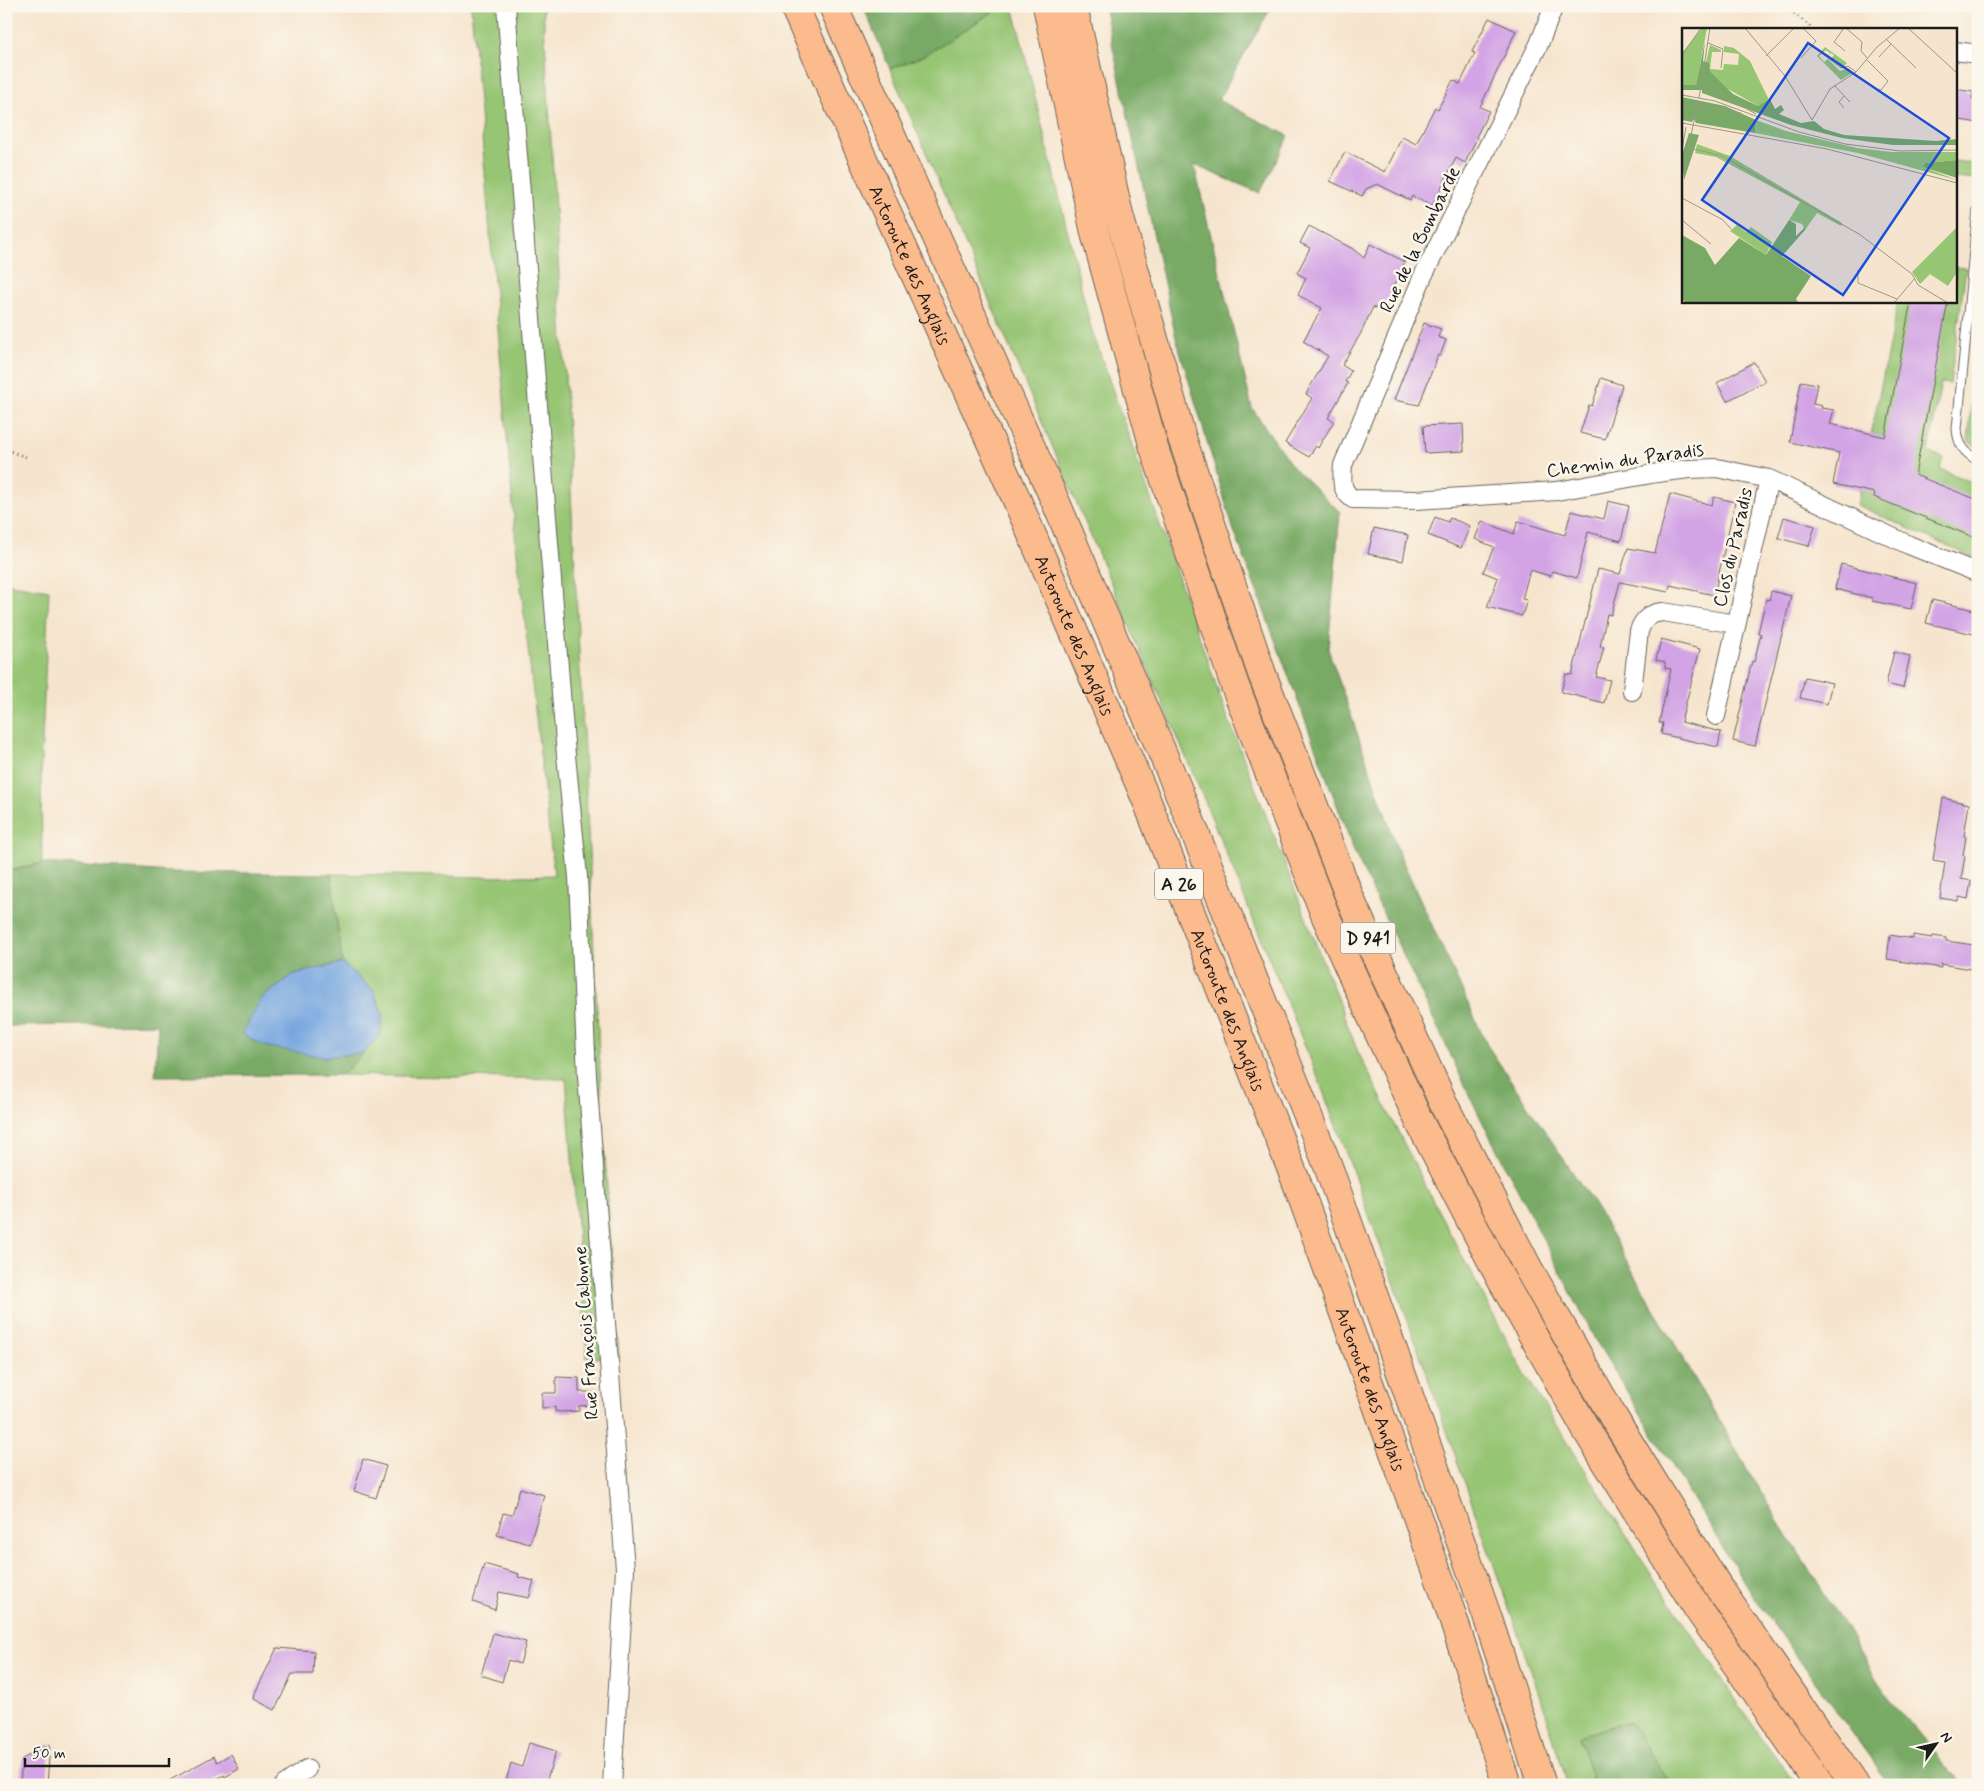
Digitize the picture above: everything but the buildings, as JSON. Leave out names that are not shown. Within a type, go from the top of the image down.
[{"type":"highway","name":"Autoroute des Anglais","points":[[794,6],[1016,498],[1146,799],[1298,1186],[1445,1594],[1507,1785]]},
{"type":"highway","name":"Autoroute des Anglais","points":[[833,6],[1068,532],[1176,785],[1324,1157],[1488,1619],[1542,1785]]},
{"type":"highway","name":"D 941","points":[[1047,6],[1095,233],[1154,448],[1235,686],[1326,917],[1420,1123],[1501,1279],[1587,1431],[1698,1609],[1820,1785]]},
{"type":"highway","name":"D 941","points":[[1073,6],[1119,215],[1182,438],[1262,674],[1352,904],[1446,1109],[1537,1285],[1615,1420],[1719,1588],[1855,1785]]},
{"type":"street","name":"Rue François Calonne","points":[[506,6],[566,755],[578,877],[587,1076],[625,1569],[612,1785]]},
{"type":"street","name":"Rue de la Bombarde","points":[[1347,495],[1342,482],[1343,465],[1409,306],[1539,44],[1554,6]]},
{"type":"street","points":[[1956,51],[1978,54]]},
{"type":"street","name":"Chemin du Paradis","points":[[1347,495],[1353,499],[1416,500],[1558,491],[1656,473],[1718,468],[1769,479],[1909,545],[1978,573]]},
{"type":"street","name":"Clos du Paradis","points":[[1716,716],[1769,479]]},
{"type":"street","name":"Clos du Paradis","points":[[1632,691],[1639,631],[1646,618],[1654,613],[1663,612],[1736,624]]},
{"type":"street","points":[[284,1785],[307,1769]]},
{"type":"lane","points":[[1978,209],[1957,437],[1966,453],[1978,460]]},
{"type":"path","points":[[1788,6],[1812,28]]},
{"type":"path","points":[[6,450],[29,458]]},
{"type":"green space","points":[[471,6],[543,6],[566,392],[603,1130],[619,1357],[587,1358],[566,1079],[342,1075],[380,1034],[373,990],[342,963],[331,874],[486,877],[554,875],[516,544]]},
{"type":"green space","points":[[863,6],[1002,6],[925,55],[890,69]]},
{"type":"green space","points":[[1002,6],[1013,6],[1091,328],[1223,705],[1358,1052],[1434,1203],[1523,1371],[1639,1556],[1748,1718],[1796,1785],[1671,1785],[1628,1721],[1579,1736],[1594,1785],[1568,1785],[1539,1694],[1406,1315],[1320,1083],[1206,804],[890,69],[925,55]]},
{"type":"green space","points":[[1104,6],[1272,6],[1218,100],[1289,136],[1260,193],[1194,165],[1252,408],[1292,466],[1340,512],[1328,649],[1398,851],[1487,1045],[1594,1204],[1747,1469],[1886,1694],[1962,1785],[1890,1785],[1752,1595],[1596,1341],[1481,1119],[1356,856],[1233,528],[1176,338]]},
{"type":"green space","points":[[1956,161],[1978,164],[1978,180],[1956,178]]},
{"type":"green space","points":[[1956,267],[1966,268],[1950,384],[1941,383],[1928,452],[1943,457],[1940,469],[1978,485],[1978,560],[1857,505],[1898,302],[1956,302]]},
{"type":"green space","points":[[1978,331],[1978,449],[1968,441]]},
{"type":"green space","points":[[6,583],[49,590],[41,762],[42,863],[6,872]]},
{"type":"green space","points":[[42,863],[171,872],[331,874],[342,963],[294,974],[261,999],[324,1057],[364,1053],[342,1075],[155,1076],[158,1024],[6,1026],[6,872]]},
{"type":"green space","points":[[1629,1721],[1671,1785],[1594,1785],[1579,1736]]},
{"type":"water","points":[[342,963],[373,990],[383,1014],[380,1034],[364,1053],[324,1057],[263,1046],[242,1034],[261,999],[294,974]]}]
